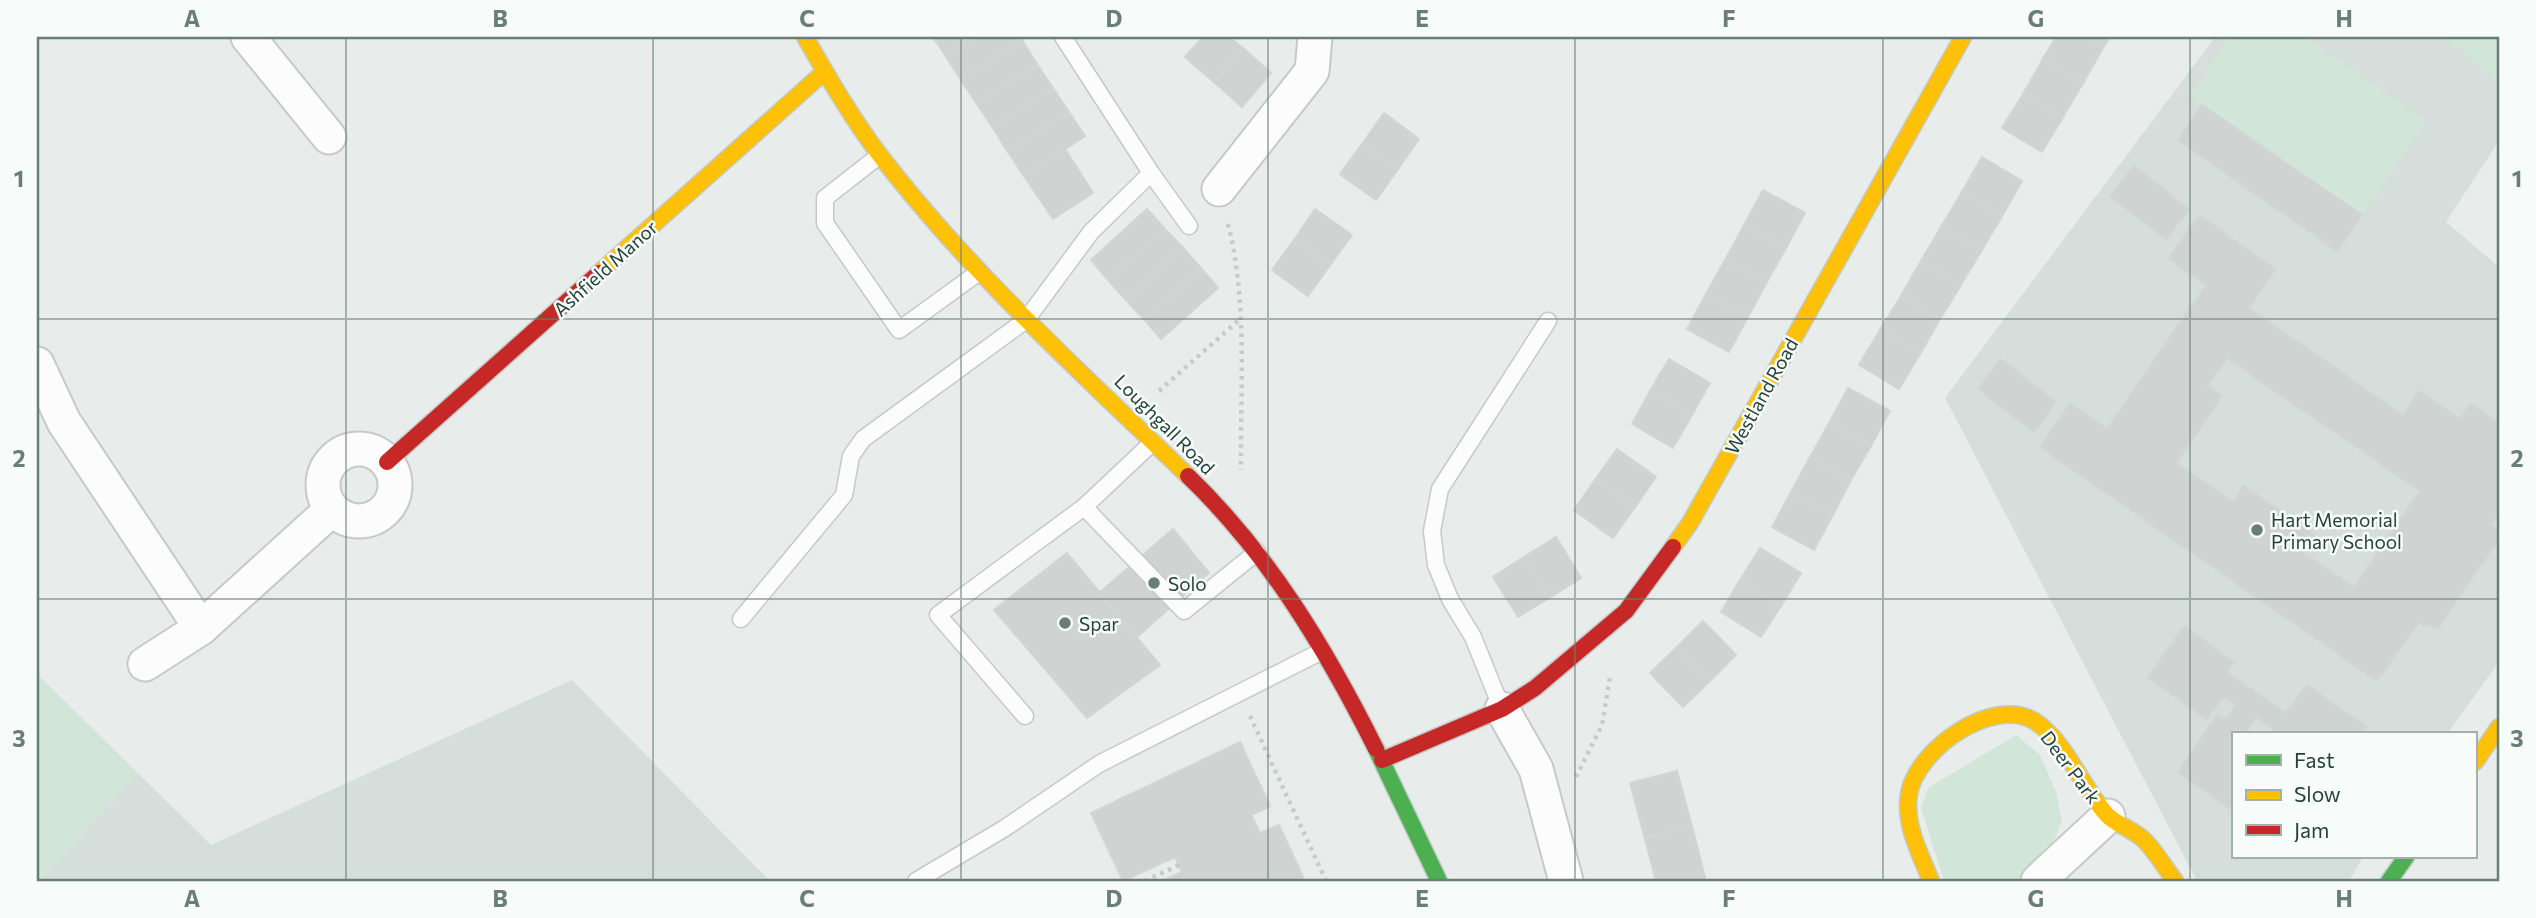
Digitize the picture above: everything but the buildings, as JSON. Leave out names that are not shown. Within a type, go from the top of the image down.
[{"type":"street","points":[[248,37],[329,137]]},
{"type":"street","name":"Loughgall Road","points":[[805,37],[824,74],[904,189],[1026,320],[1130,417],[1241,530],[1300,612],[1382,760],[1439,881]]},
{"type":"street","points":[[1219,190],[1312,71],[1314,37]]},
{"type":"street","name":"Westland Road","points":[[1382,760],[1502,709],[1535,688],[1626,611],[1690,523],[1963,37]]},
{"type":"street","name":"Ashfield Manor","points":[[387,462],[824,74]]},
{"type":"street","points":[[37,364],[64,422],[201,628]]},
{"type":"street","points":[[356,449],[378,454],[387,462],[396,485],[387,509],[377,517],[353,522],[331,510],[322,488],[327,466],[335,458],[356,449]]},
{"type":"street","points":[[145,664],[201,628],[331,510]]},
{"type":"street","points":[[1502,709],[1536,769],[1566,881]]},
{"type":"street","name":"Deer Park","points":[[1931,881],[1910,830],[1909,793],[1926,758],[1962,728],[2002,712],[2034,720],[2056,741],[2108,816],[2143,839],[2175,881]]},
{"type":"street","points":[[2476,761],[2499,727]]},
{"type":"street","name":"Deer Park","points":[[2038,881],[2108,816]]},
{"type":"street","points":[[2389,881],[2405,858]]},
{"type":"lane","points":[[1063,37],[1151,173],[1189,226]]},
{"type":"lane","points":[[880,155],[825,198],[825,223],[899,330],[979,272]]},
{"type":"lane","points":[[741,619],[844,495],[851,456],[863,439],[1026,320],[1091,232],[1151,173]]},
{"type":"lane","points":[[1502,709],[1473,637],[1450,599],[1436,565],[1432,531],[1440,489],[1548,321]]},
{"type":"lane","points":[[1026,716],[938,615],[1084,507],[1153,442]]},
{"type":"lane","points":[[1084,507],[1184,611],[1257,552]]},
{"type":"lane","points":[[916,881],[1005,828],[1099,764],[1322,651]]},
{"type":"path","points":[[1219,190],[1235,252],[1240,319],[1241,530]]},
{"type":"path","points":[[1130,417],[1240,319]]},
{"type":"path","points":[[1545,796],[1572,784],[1602,724],[1611,679],[1595,637]]},
{"type":"path","points":[[1240,693],[1326,881]]},
{"type":"path","points":[[1145,881],[1179,865]]},
{"type":"shaded area","name":"Hart Memorial Primary School","points":[[2215,37],[2499,37],[2499,141],[2446,222],[2499,267],[2499,662],[2448,732],[2232,732],[2232,858],[2362,858],[2349,881],[2197,881],[1945,398]]},
{"type":"shaded area","points":[[572,680],[770,881],[41,881],[138,773],[211,845]]},
{"type":"green space","points":[[2230,37],[2305,37],[2426,121],[2362,215],[2189,97]]},
{"type":"green space","points":[[2445,37],[2499,37],[2499,84]]},
{"type":"green space","points":[[37,674],[138,773],[41,881],[37,881]]},
{"type":"green space","points":[[2016,735],[2040,755],[2056,792],[2062,821],[2050,850],[2022,881],[1944,881],[1921,808],[1928,788]]},
{"type":"traffic: fast","points":[[1376,749],[1439,881]]},
{"type":"traffic: fast","points":[[2389,881],[2405,858]]},
{"type":"traffic: slow","points":[[805,37],[869,140],[950,240],[1067,360],[1188,476]]},
{"type":"traffic: slow","points":[[1673,547],[1690,523],[1963,37]]},
{"type":"traffic: slow","points":[[599,273],[823,73]]},
{"type":"traffic: slow","points":[[1931,881],[1914,839],[1909,817],[1909,794],[1915,777],[1941,744],[1959,731],[1999,715],[2019,715],[2036,722],[2047,731],[2107,815],[2143,839],[2175,881]]},
{"type":"traffic: slow","points":[[2476,761],[2499,727]]},
{"type":"traffic: jam","points":[[387,462],[599,273]]},
{"type":"traffic: jam","points":[[1188,476],[1245,538],[1294,604],[1337,675],[1376,749]]},
{"type":"traffic: jam","points":[[1382,760],[1502,709],[1535,688],[1626,611],[1673,547]]},
{"type":"place","name":"Hart Memorial Primary School","points":[[2257,530]]},
{"type":"place","name":"Solo","points":[[1154,583]]},
{"type":"place","name":"Spar","points":[[1065,623]]}]
